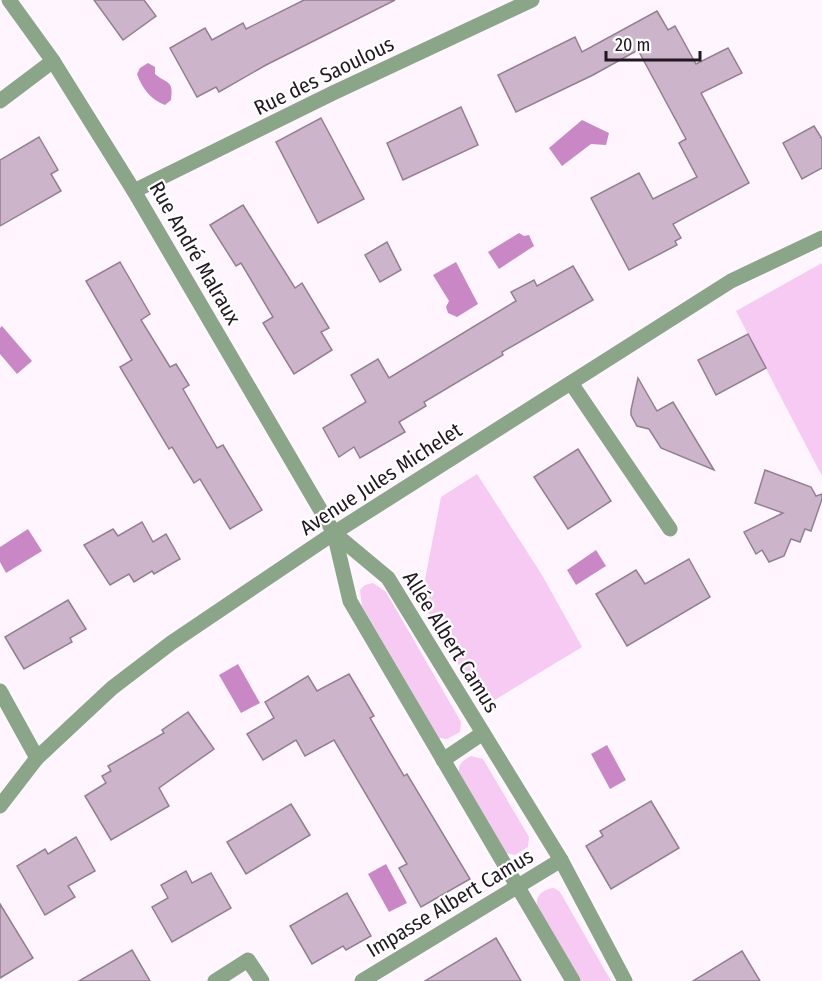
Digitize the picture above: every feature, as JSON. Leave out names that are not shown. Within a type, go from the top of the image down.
[{"type":"street","name":"Rue André Malraux","points":[[9,0],[53,61],[134,191],[334,534]]},
{"type":"street","name":"Rue des Saoulous","points":[[134,191],[333,93],[532,0]]},
{"type":"street","points":[[0,101],[53,61]]},
{"type":"street","name":"Avenue Jules Michelet","points":[[0,806],[37,758],[112,688],[171,643],[334,534],[731,281],[822,238]]},
{"type":"street","points":[[571,383],[670,529]]},
{"type":"street","points":[[334,534],[350,601],[573,981]]},
{"type":"street","name":"Allée Albert Camus","points":[[334,534],[388,578],[561,860],[625,981]]},
{"type":"street","points":[[0,691],[37,758]]},
{"type":"street","points":[[443,760],[483,733]]},
{"type":"street","name":"Impasse Albert Camus","points":[[362,981],[561,860]]},
{"type":"street","points":[[215,981],[248,960],[262,981]]},
{"type":"shaded area","points":[[148,63],[155,67],[155,74],[170,86],[171,100],[165,105],[151,97],[139,79],[137,74],[140,68]]},
{"type":"shaded area","points":[[582,120],[609,133],[606,145],[591,144],[562,166],[549,148]]},
{"type":"shaded area","points":[[519,233],[524,236],[529,235],[534,246],[499,269],[488,252]]},
{"type":"shaded area","points":[[456,262],[478,304],[457,317],[448,313],[446,307],[449,301],[433,275]]},
{"type":"shaded area","points":[[822,263],[822,476],[736,311]]},
{"type":"shaded area","points":[[2,326],[32,361],[17,374],[0,354],[0,328]]},
{"type":"shaded area","points":[[477,474],[542,575],[582,647],[483,707],[421,600],[441,497]]},
{"type":"shaded area","points":[[28,529],[42,551],[6,573],[0,562],[0,547]]},
{"type":"shaded area","points":[[596,550],[606,566],[576,585],[567,570]]},
{"type":"shaded area","points":[[373,583],[386,592],[461,722],[460,732],[447,739],[439,738],[362,606],[360,590],[365,585]]},
{"type":"shaded area","points":[[238,664],[260,703],[241,713],[219,675]]},
{"type":"shaded area","points":[[607,745],[626,780],[610,789],[591,754]]},
{"type":"shaded area","points":[[471,756],[483,759],[529,837],[528,847],[515,855],[506,853],[459,773],[460,765]]},
{"type":"shaded area","points":[[386,864],[407,903],[389,912],[368,874]]},
{"type":"shaded area","points":[[554,888],[560,892],[611,981],[580,981],[537,906],[537,899],[541,893]]},
{"type":"building","points":[[94,0],[144,0],[156,16],[123,40]]},
{"type":"building","points":[[304,0],[395,0],[266,65],[219,92],[216,87],[197,97],[170,48],[205,28],[212,40],[243,23],[246,29]]},
{"type":"building","points":[[657,11],[668,30],[675,26],[696,64],[728,48],[742,73],[701,93],[749,183],[673,224],[681,238],[675,241],[677,245],[629,270],[591,198],[639,173],[653,199],[697,177],[679,143],[686,139],[638,50],[593,75],[516,112],[498,75],[575,37],[582,52]]},
{"type":"building","points":[[461,107],[478,145],[403,180],[387,143]]},
{"type":"building","points":[[321,118],[364,199],[318,223],[276,142]]},
{"type":"building","points":[[814,126],[822,139],[822,168],[802,179],[783,143]]},
{"type":"building","points":[[39,137],[58,170],[51,174],[61,191],[0,226],[0,160]]},
{"type":"building","points":[[243,205],[295,288],[302,283],[329,328],[321,332],[332,350],[294,374],[263,323],[273,317],[241,263],[236,266],[210,225]]},
{"type":"building","points":[[387,242],[401,270],[380,282],[365,255]]},
{"type":"building","points":[[120,262],[150,314],[141,320],[170,367],[176,364],[189,385],[183,389],[217,448],[223,445],[262,510],[230,529],[200,479],[194,483],[172,447],[169,449],[120,367],[132,360],[86,281]]},
{"type":"building","points":[[573,266],[593,300],[502,352],[503,355],[424,402],[426,406],[399,422],[405,432],[360,458],[354,447],[339,457],[323,428],[366,402],[351,375],[378,359],[389,378],[516,301],[511,292],[534,280],[537,286]]},
{"type":"building","points":[[748,334],[766,368],[716,395],[698,360]]},
{"type":"building","points":[[638,378],[657,411],[673,402],[714,470],[661,448],[649,429],[637,426],[631,410]]},
{"type":"building","points":[[578,449],[611,501],[568,529],[534,477]]},
{"type":"building","points":[[765,470],[811,487],[816,496],[822,494],[811,531],[805,529],[800,542],[791,539],[784,556],[769,562],[762,550],[756,554],[744,532],[783,513],[755,503]]},
{"type":"building","points":[[142,522],[153,542],[166,534],[180,559],[134,582],[129,574],[110,585],[84,545],[113,529],[118,536]]},
{"type":"building","points":[[689,559],[710,597],[627,646],[596,594],[636,570],[645,584]]},
{"type":"building","points":[[68,600],[86,629],[70,638],[72,642],[24,669],[5,637]]},
{"type":"building","points":[[349,674],[374,716],[370,718],[404,776],[407,774],[470,879],[421,907],[399,868],[407,864],[334,740],[305,756],[296,740],[263,760],[247,734],[274,718],[265,702],[308,676],[317,691]]},
{"type":"building","points":[[188,712],[214,749],[159,788],[169,806],[111,840],[85,796],[106,783],[102,776],[111,771],[108,766],[164,733],[162,730]]},
{"type":"building","points":[[651,801],[679,848],[611,889],[586,846],[603,836],[600,831]]},
{"type":"building","points":[[291,804],[310,835],[246,874],[227,842]]},
{"type":"building","points":[[76,837],[95,871],[68,886],[75,897],[45,915],[17,866],[45,849],[48,854]]},
{"type":"building","points":[[186,871],[192,883],[211,873],[231,908],[172,942],[152,907],[168,898],[161,885]]},
{"type":"building","points":[[347,893],[371,936],[346,950],[343,946],[312,964],[290,926]]},
{"type":"building","points":[[0,904],[33,958],[0,978]]},
{"type":"building","points":[[496,938],[521,981],[425,981]]},
{"type":"building","points":[[132,950],[150,981],[79,981]]},
{"type":"building","points":[[742,951],[760,981],[693,981]]}]
